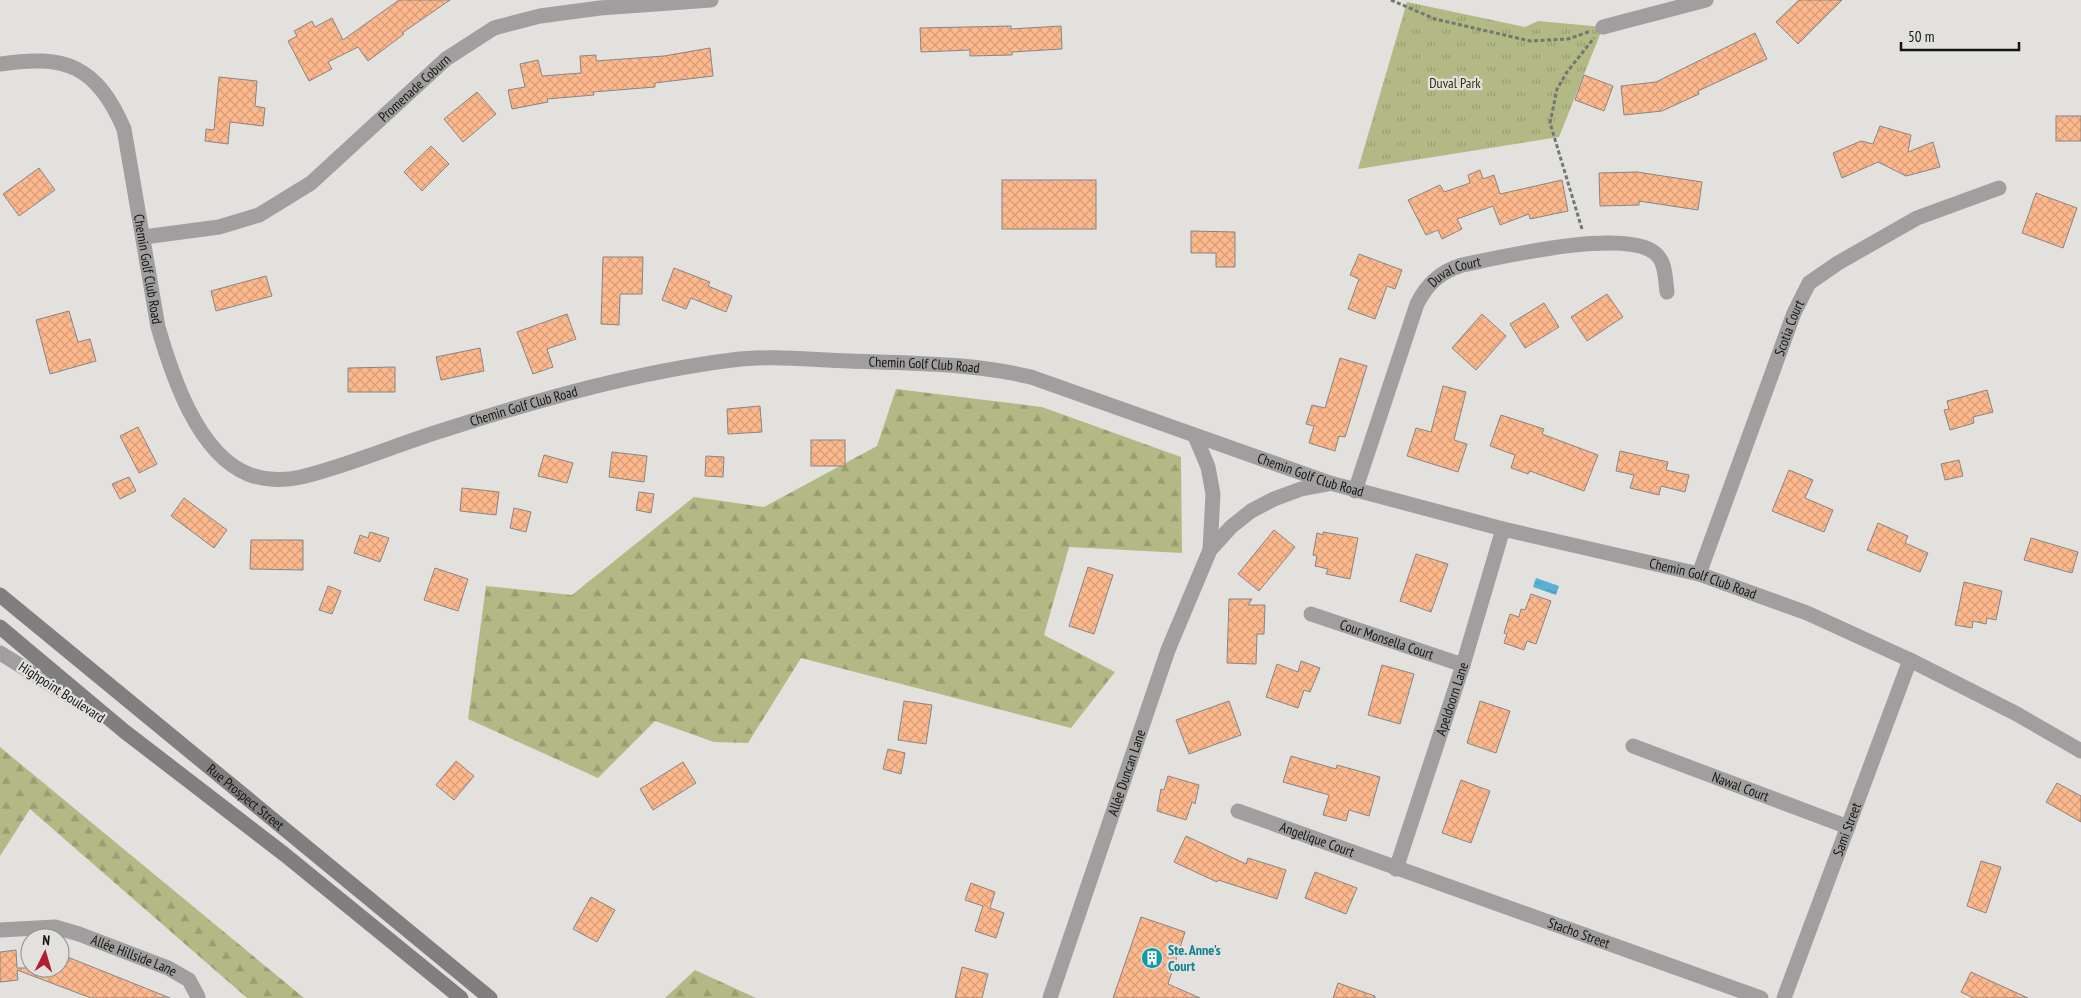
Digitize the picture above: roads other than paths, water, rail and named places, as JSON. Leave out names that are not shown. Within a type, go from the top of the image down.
[{"type":"main road","name":"Rue Prospect Street","points":[[2,597],[490,998]]},
{"type":"main road","name":"Rue Prospect Street","points":[[0,627],[124,731],[284,854],[461,998]]},
{"type":"street","name":"Promenade Coburn","points":[[144,237],[219,227],[259,215],[312,182],[446,59],[494,28],[540,16],[600,8],[711,0]]},
{"type":"street","points":[[1603,27],[1706,0]]},
{"type":"street","name":"Chemin Golf Club Road","points":[[0,64],[26,60],[73,67],[94,80],[112,102],[124,129],[162,342],[180,390],[212,447],[228,462],[248,474],[271,479],[299,478],[452,427],[595,387],[733,360],[778,358],[964,366],[998,370],[1031,377],[1194,436],[1354,490],[1699,574],[1807,613],[1910,660],[2015,713],[2081,751]]},
{"type":"street","name":"Scotia Court","points":[[1699,574],[1794,313],[1809,283],[1917,218],[1999,188]]},
{"type":"street","name":"Duval Court","points":[[1354,490],[1417,304],[1424,291],[1447,270],[1462,264],[1566,246],[1622,243],[1640,245],[1655,253],[1664,266],[1667,292]]},
{"type":"street","points":[[1194,436],[1208,467],[1213,494],[1210,550]]},
{"type":"street","points":[[1210,550],[1231,527],[1251,511],[1274,499],[1301,489],[1330,483]]},
{"type":"street","name":"Apeldoorn Lane","points":[[1396,869],[1463,665],[1504,528]]},
{"type":"street","name":"Allée Duncan Lane","points":[[1050,998],[1168,650],[1210,550]]},
{"type":"street","name":"Cour Monsella Court","points":[[1311,614],[1463,665]]},
{"type":"street","name":"Highpoint Boulevard","points":[[0,653],[124,731]]},
{"type":"street","name":"Sami Street","points":[[1784,998],[1910,660]]},
{"type":"street","name":"Nawal Court","points":[[1633,746],[1848,828]]},
{"type":"street","name":"Angelique Court","points":[[1238,811],[1396,869]]},
{"type":"street","name":"Stacho Street","points":[[1396,869],[1761,998]]},
{"type":"street","name":"Allée Hillside Lane","points":[[0,930],[55,927],[79,934],[168,968],[189,980],[198,997]]},
{"type":"water","points":[[1536,578],[1559,586],[1556,595],[1533,587]]},
{"type":"place","name":"Ste. Anne's Court","points":[[1152,958]]},
{"type":"park label","name":"Duval Park","points":[[1455,83]]}]
